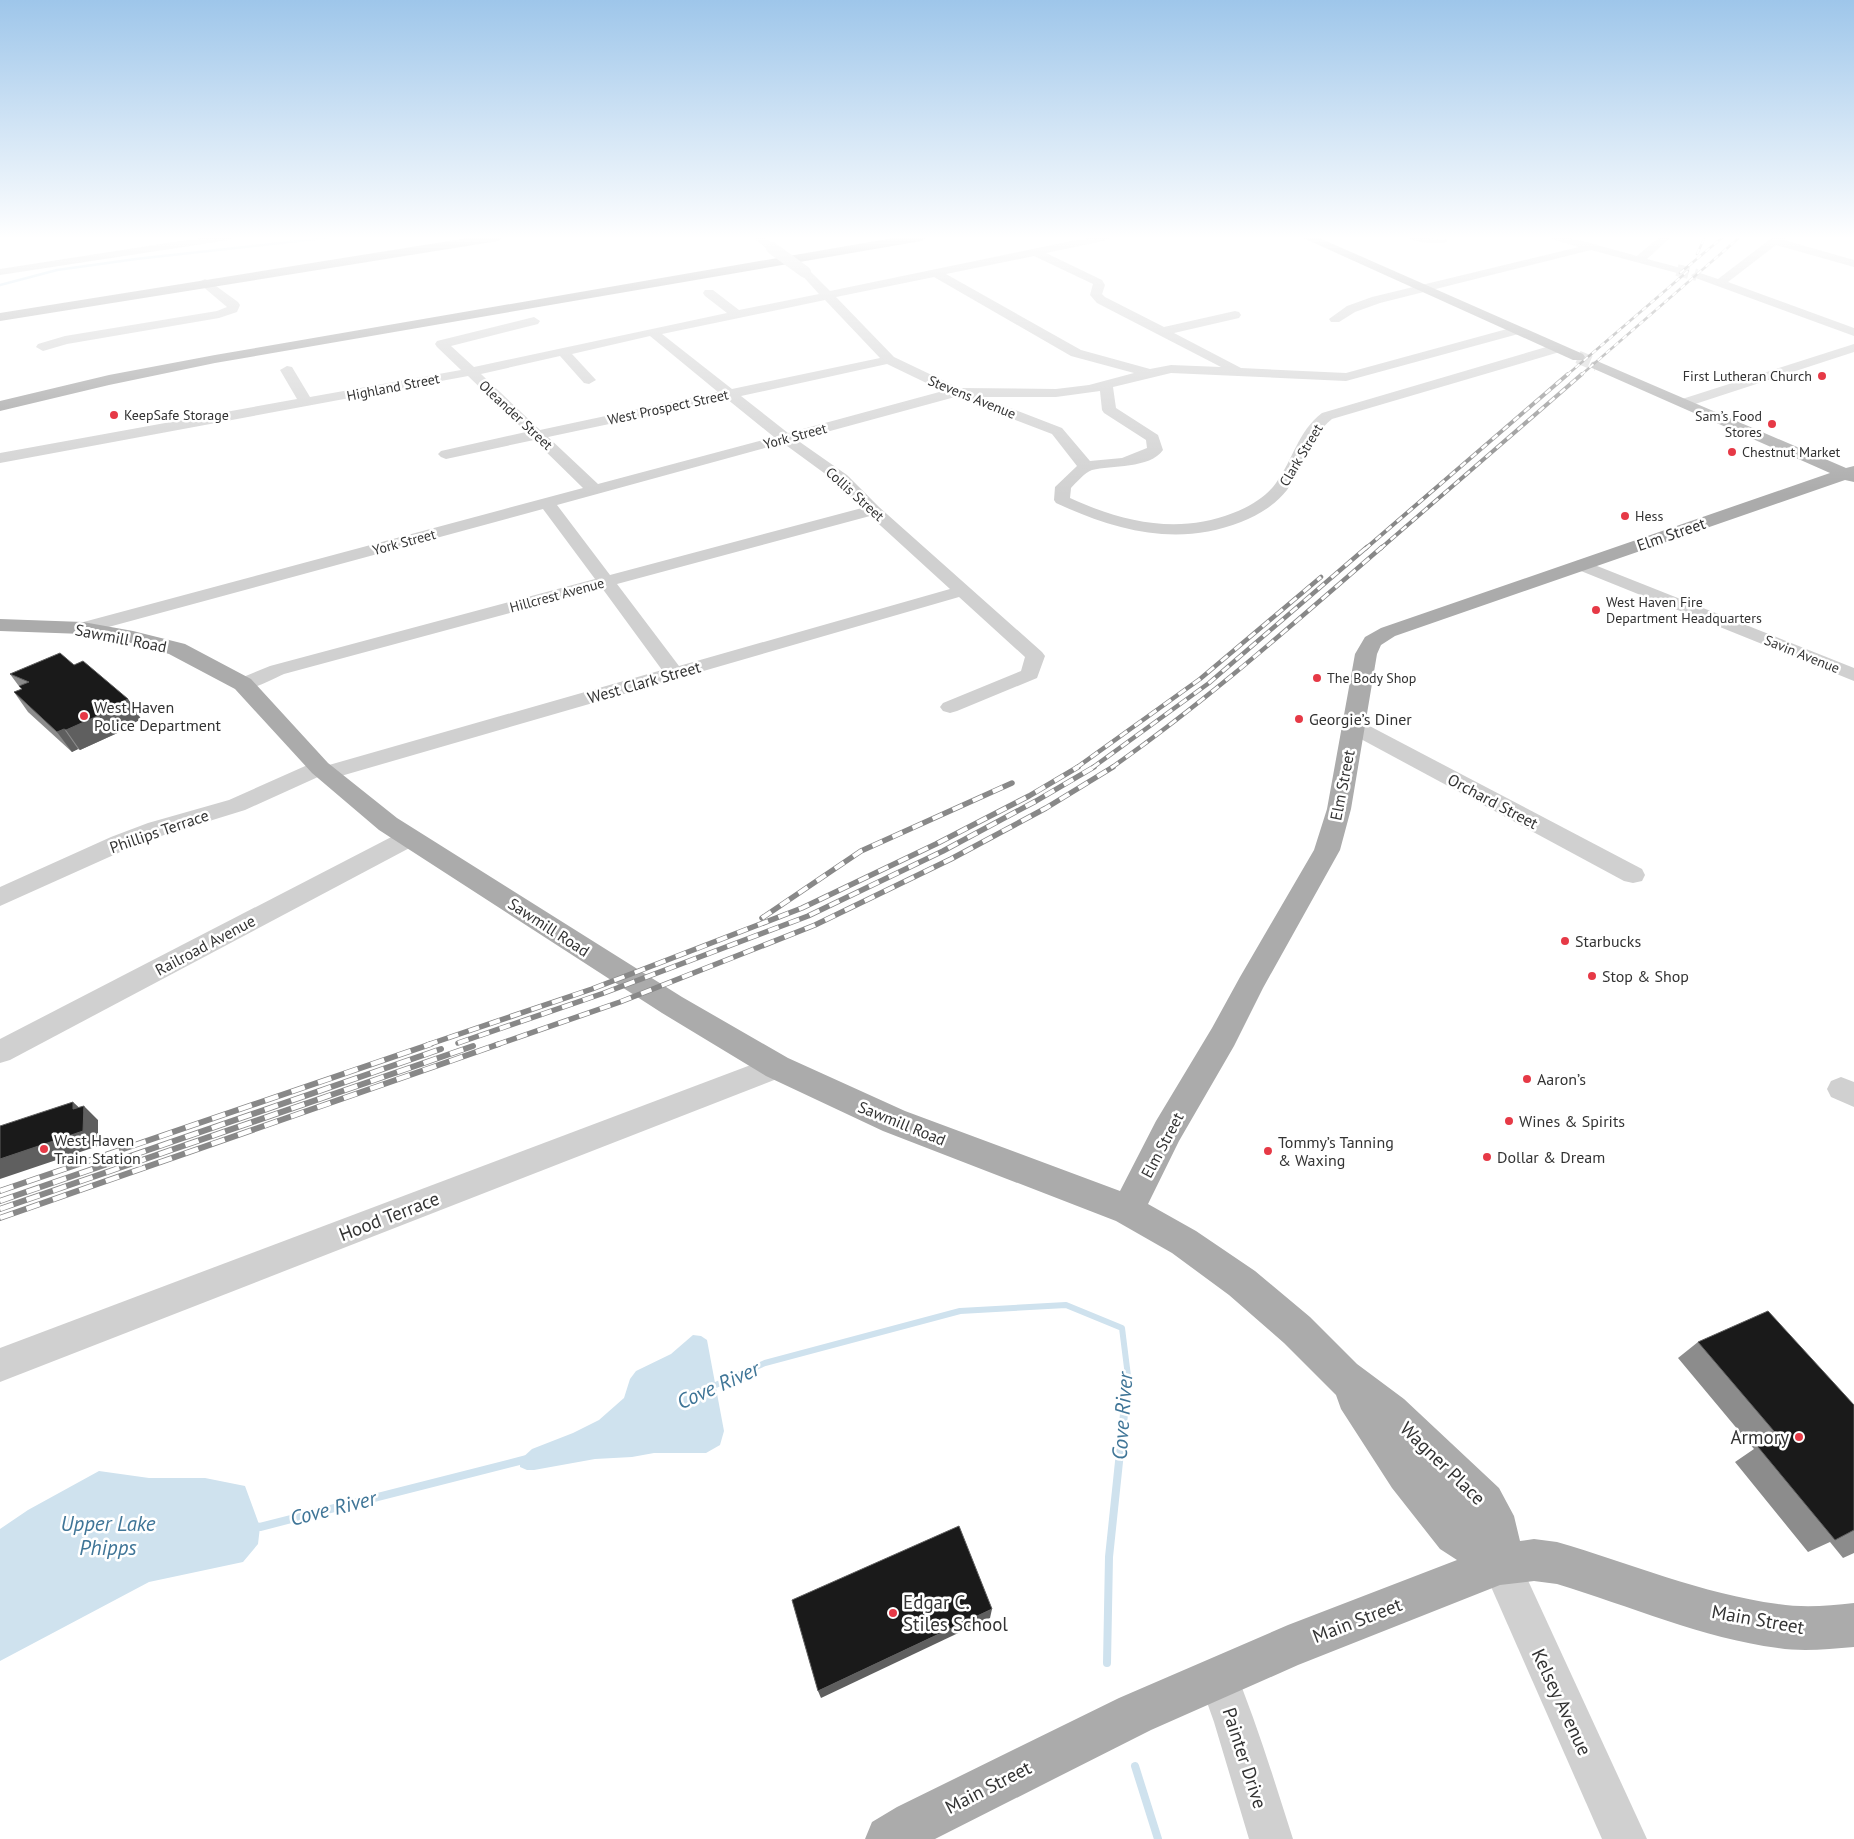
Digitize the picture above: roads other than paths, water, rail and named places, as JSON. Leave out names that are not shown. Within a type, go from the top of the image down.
[{"type":"highway","points":[[0,395],[208,351],[377,323]]},
{"type":"highway","points":[[0,406],[109,380],[224,357],[418,323]]},
{"type":"main road","points":[[1501,323],[1578,357]]},
{"type":"main road","points":[[1597,365],[1851,474]]},
{"type":"main road","name":"Elm Street","points":[[1128,1210],[1167,1131],[1223,1037],[1250,985],[1327,850],[1339,809],[1366,654],[1372,641],[1380,636],[1582,565],[1851,474]]},
{"type":"main road","name":"Sawmill Road","points":[[0,625],[83,628],[133,637],[176,649],[243,684],[323,771],[388,824],[672,1005],[777,1067],[894,1121],[1128,1210]]},
{"type":"main road","name":"Wagner Place","points":[[1128,1210],[1184,1242],[1242,1283],[1297,1330],[1344,1377],[1406,1474],[1455,1534],[1500,1564]]},
{"type":"main road","name":"Main Street","points":[[889,1839],[914,1824],[1089,1736],[1288,1647],[1500,1564],[1534,1560],[1557,1563],[1721,1614],[1774,1625],[1820,1629],[1854,1625]]},
{"type":"street","points":[[43,347],[65,340],[167,323]]},
{"type":"street","name":"Oleander Street","points":[[527,323],[442,344],[595,490]]},
{"type":"street","name":"Highland Street","points":[[0,458],[470,372],[698,323]]},
{"type":"street","name":"Stevens Avenue","points":[[854,323],[889,360],[956,392],[1057,430],[1086,466]]},
{"type":"street","points":[[1023,323],[1076,353],[1147,372]]},
{"type":"street","points":[[1146,323],[1239,372]]},
{"type":"street","points":[[1164,332],[1202,323]]},
{"type":"street","points":[[1829,323],[1854,332]]},
{"type":"street","name":"York Street","points":[[83,628],[956,392],[1044,394],[1106,385],[1147,372],[1177,369],[1326,377],[1351,376],[1518,330]]},
{"type":"street","name":"Collis Street","points":[[652,332],[787,439],[841,478],[873,510],[1035,656],[1030,674],[950,707]]},
{"type":"street","name":"Clark Street","points":[[1086,466],[1064,486],[1062,500],[1082,510],[1152,529],[1174,531],[1202,528],[1253,511],[1273,498],[1283,485],[1318,424],[1328,416],[1336,403],[1558,348]]},
{"type":"street","points":[[1684,403],[1854,348]]},
{"type":"street","points":[[562,351],[589,380]]},
{"type":"street","name":"West Prospect Street","points":[[446,454],[889,360]]},
{"type":"street","points":[[287,370],[306,403]]},
{"type":"street","points":[[1326,377],[1336,403]]},
{"type":"street","points":[[1086,466],[1118,464],[1141,457],[1155,450],[1153,438],[1109,410],[1106,385]]},
{"type":"street","points":[[547,503],[674,674]]},
{"type":"street","name":"Hillcrest Avenue","points":[[243,684],[277,670],[873,510]]},
{"type":"street","name":"Savin Avenue","points":[[1582,565],[1854,675]]},
{"type":"street","name":"West Clark Street","points":[[323,771],[674,674],[962,591]]},
{"type":"street","name":"Orchard Street","points":[[1352,726],[1633,875]]},
{"type":"street","name":"Phillips Terrace","points":[[0,897],[119,843],[156,829],[237,806],[323,771]]},
{"type":"street","name":"Railroad Avenue","points":[[0,1052],[409,838]]},
{"type":"street","name":"Hood Terrace","points":[[0,1365],[777,1067]]},
{"type":"street","name":"Kelsey Avenue","points":[[1500,1564],[1624,1839]]},
{"type":"street","name":"Painter Drive","points":[[1218,1678],[1235,1722],[1271,1839]]},
{"type":"water","points":[[693,1335],[701,1336],[707,1340],[724,1431],[720,1445],[706,1453],[654,1453],[632,1457],[595,1459],[534,1470],[520,1467],[520,1460],[532,1449],[573,1433],[599,1420],[624,1398],[630,1379],[636,1371],[671,1354]]},
{"type":"water","name":"Upper Lake Phipps","points":[[99,1471],[149,1478],[205,1478],[245,1486],[260,1527],[258,1544],[243,1562],[149,1582],[0,1661],[0,1529],[28,1510]]},
{"type":"waterway","name":"Cove River","points":[[709,1388],[765,1363],[960,1311],[1066,1305],[1122,1328],[1128,1376],[1126,1396]]},
{"type":"waterway","name":"Cove River","points":[[1107,1663],[1109,1557],[1126,1395]]},
{"type":"waterway","name":"Cove River","points":[[254,1526],[260,1527],[527,1459]]},
{"type":"waterway","name":"Cove River","points":[[1135,1766],[1158,1839]]},
{"type":"tunnel","points":[[1578,357],[1597,365]]},
{"type":"railway","points":[[1567,375],[1628,323]]},
{"type":"railway","points":[[1581,375],[1641,323]]},
{"type":"railway","points":[[1365,549],[1568,374]]},
{"type":"railway","points":[[1380,549],[1582,374]]},
{"type":"railway","points":[[1092,768],[1209,683],[1367,547]]},
{"type":"railway","points":[[1111,768],[1182,716],[1283,633],[1382,547]]},
{"type":"railway","points":[[1076,768],[1200,679],[1321,577]]},
{"type":"railway","points":[[427,1045],[592,989],[802,908],[936,844],[1029,796],[1078,767]]},
{"type":"railway","points":[[458,1043],[604,993],[808,916],[943,851],[1036,801],[1094,767]]},
{"type":"railway","points":[[496,1045],[620,1002],[815,925],[951,859],[1046,808],[1113,767]]},
{"type":"railway","points":[[762,918],[861,851],[1012,783]]},
{"type":"railway","points":[[0,1191],[431,1044]]},
{"type":"railway","points":[[0,1218],[499,1044]]},
{"type":"railway","points":[[0,1209],[473,1046]]},
{"type":"railway","points":[[0,1201],[441,1049]]},
{"type":"place","name":"First Lutheran Church","points":[[1822,376]]},
{"type":"place","name":"KeepSafe Storage","points":[[114,415]]},
{"type":"place","name":"Sam’s Food Stores","points":[[1772,424]]},
{"type":"place","name":"Chestnut Market","points":[[1732,452]]},
{"type":"place","name":"Hess","points":[[1625,516]]},
{"type":"place","name":"West Haven Fire Department Headquarters","points":[[1596,610]]},
{"type":"place","name":"The Body Shop","points":[[1317,678]]},
{"type":"place","name":"West Haven Police Department","points":[[84,716]]},
{"type":"place","name":"Georgie’s Diner","points":[[1299,719]]},
{"type":"place","name":"Starbucks","points":[[1565,941]]},
{"type":"place","name":"Stop & Shop","points":[[1592,976]]},
{"type":"place","name":"Aaron’s","points":[[1527,1079]]},
{"type":"place","name":"Wines & Spirits","points":[[1509,1121]]},
{"type":"place","name":"West Haven Train Station","points":[[44,1149]]},
{"type":"place","name":"Tommy’s Tanning & Waxing","points":[[1268,1151]]},
{"type":"place","name":"Dollar & Dream","points":[[1487,1157]]},
{"type":"place","name":"Armory","points":[[1799,1437]]},
{"type":"place","name":"Edgar C. Stiles School","points":[[893,1613]]}]
